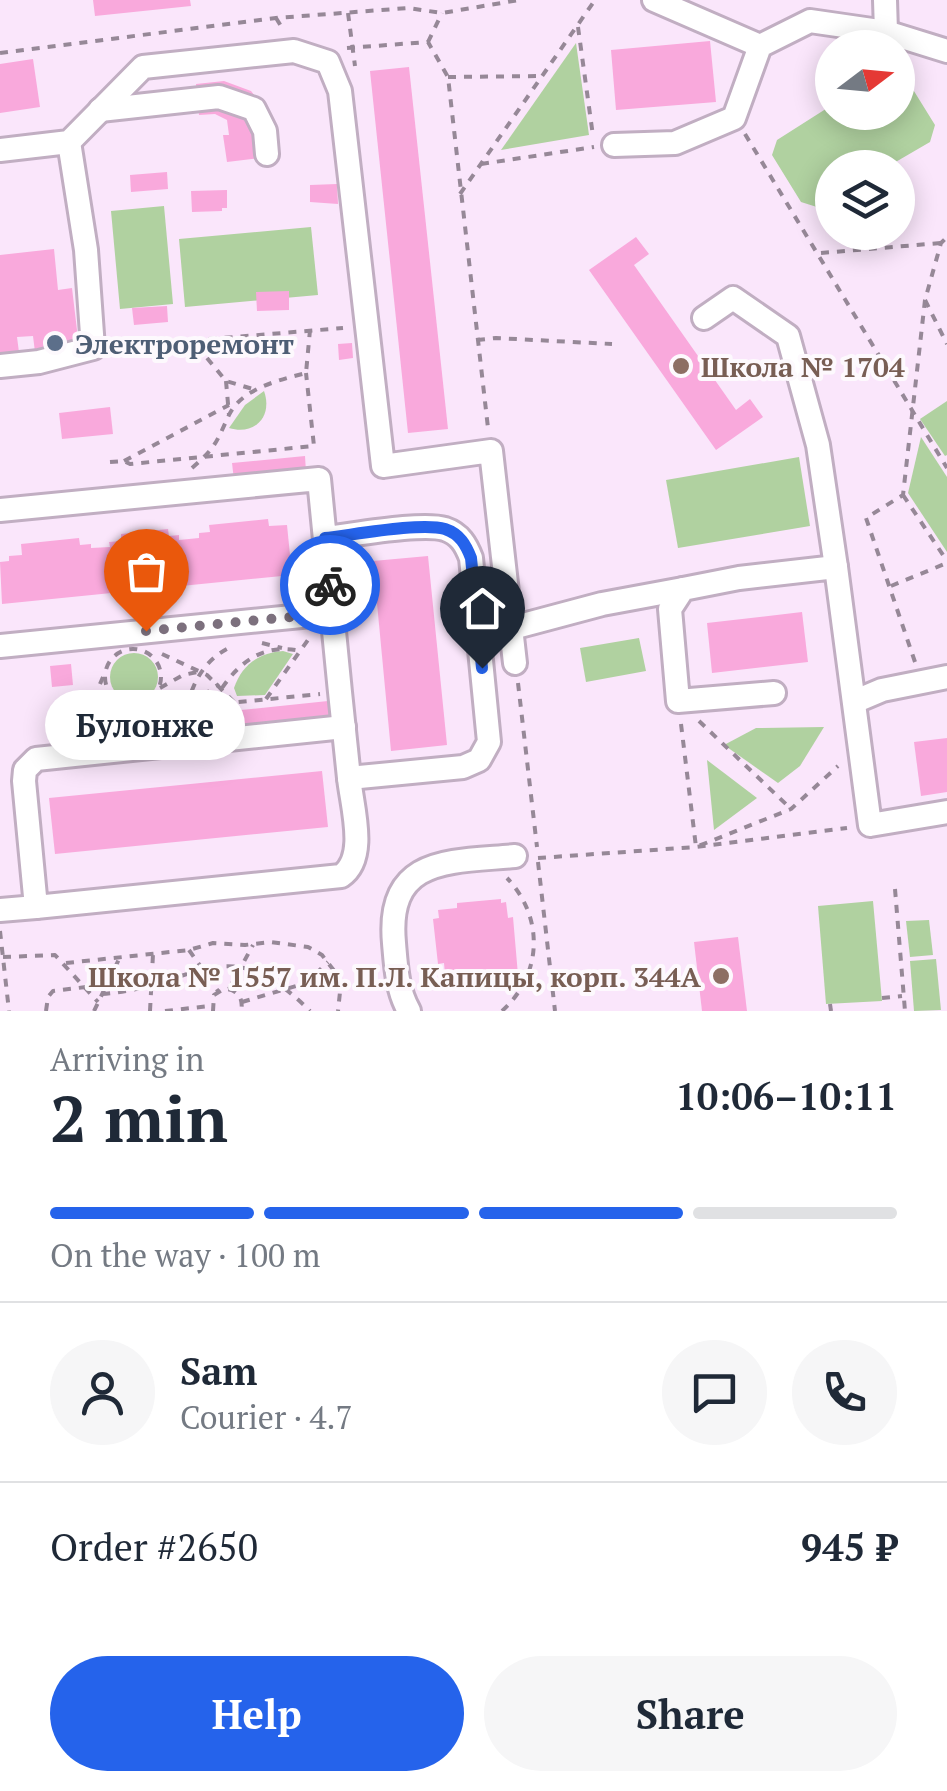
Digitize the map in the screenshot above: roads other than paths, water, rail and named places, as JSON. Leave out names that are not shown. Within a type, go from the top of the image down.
[{"type":"lane","points":[[654,0],[760,46]]},
{"type":"lane","points":[[886,0],[886,30]]},
{"type":"lane","points":[[614,144],[674,143],[734,118],[760,46],[810,20],[873,30]]},
{"type":"lane","points":[[915,41],[947,50]]},
{"type":"lane","points":[[0,150],[68,142],[143,67],[294,50],[328,62],[340,91],[383,466],[492,451],[516,663]]},
{"type":"lane","points":[[100,110],[219,97],[254,109],[264,131],[267,154]]},
{"type":"lane","points":[[0,366],[39,362],[94,348],[86,250],[68,142]]},
{"type":"lane","points":[[704,318],[733,298],[788,336],[818,445],[856,701],[870,826],[947,812]]},
{"type":"lane","points":[[0,510],[312,472],[325,538],[339,710],[356,851],[350,870],[341,876],[0,910]]},
{"type":"lane","points":[[325,538],[433,527],[456,534],[471,558],[487,750],[463,767],[349,778]]},
{"type":"lane","points":[[512,628],[683,588],[836,567]]},
{"type":"lane","points":[[683,588],[670,609],[678,700],[774,693]]},
{"type":"lane","points":[[0,646],[330,613]]},
{"type":"lane","points":[[856,701],[882,690],[947,677]]},
{"type":"lane","points":[[36,906],[25,770],[29,764],[42,757],[182,743],[339,710]]},
{"type":"lane","points":[[408,1011],[398,985],[392,918],[401,890],[428,867],[527,857]]},
{"type":"place","name":"Электроремонт","points":[[55,343]]},
{"type":"place","name":"Школа № 1704","points":[[681,366]]},
{"type":"place","name":"Булонже","points":[[146,631]]},
{"type":"place","name":"Школа № 1557 им. П.Л. Капицы, корп. 344А","points":[[721,976]]}]
